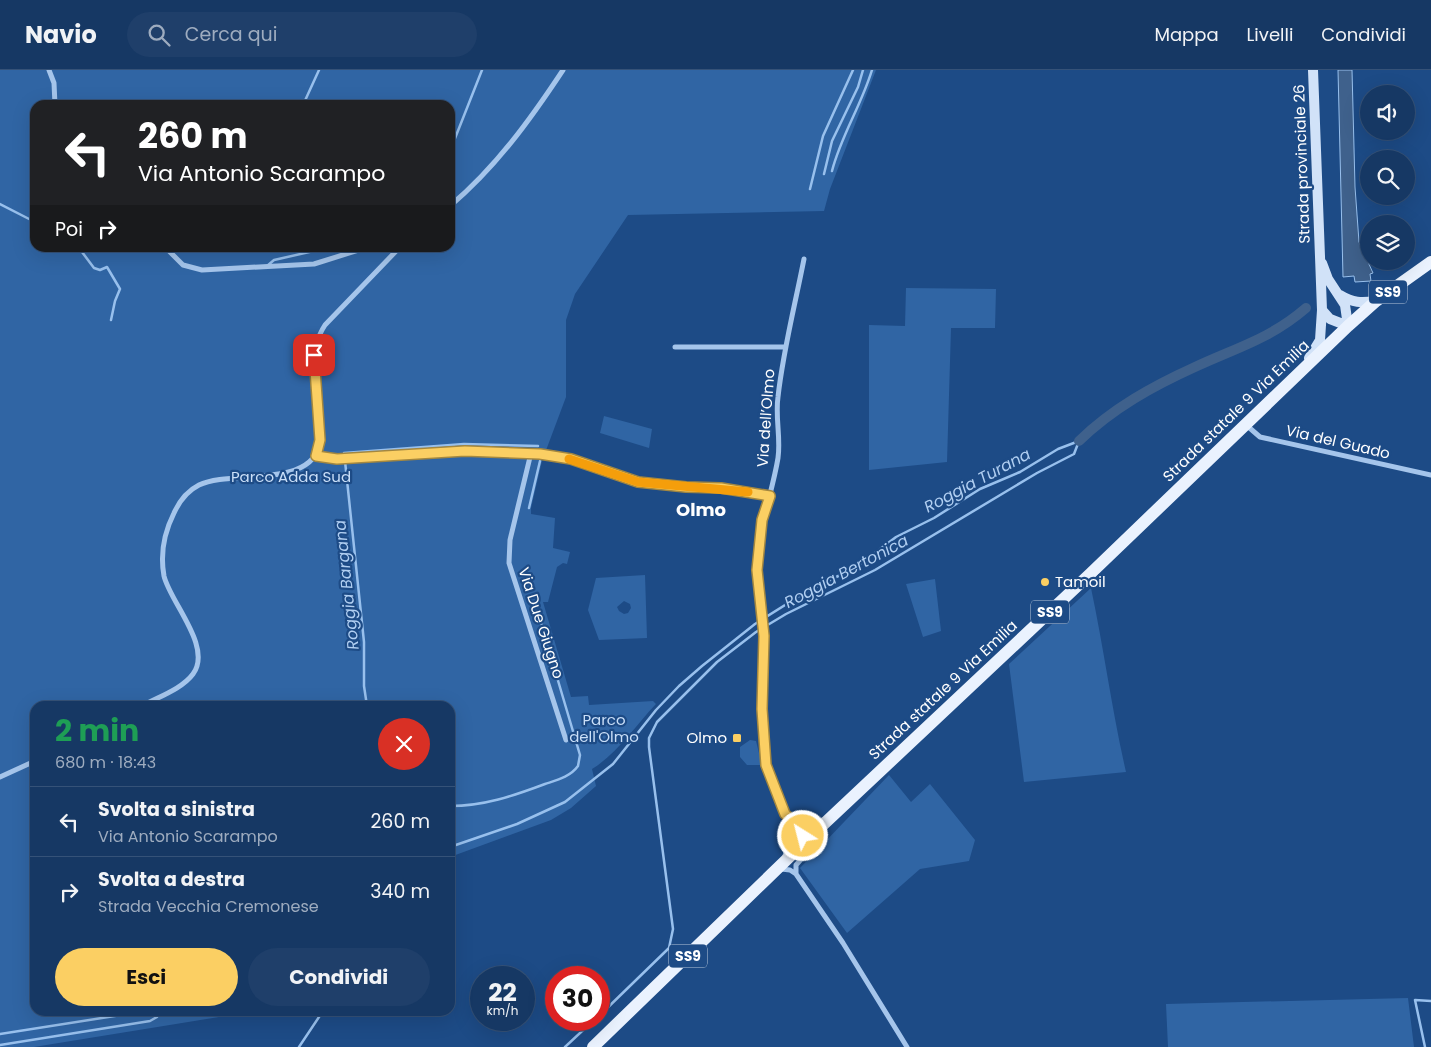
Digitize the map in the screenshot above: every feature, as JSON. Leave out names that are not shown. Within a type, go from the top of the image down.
[{"type":"main road","name":"Strada provinciale 26","points":[[1298,374],[1320,340],[1322,310],[1313,70]]},
{"type":"main road","name":"Strada provinciale 26","points":[[1320,257],[1328,279],[1345,305],[1348,326]]},
{"type":"main road","name":"Strada statale 9 Via Emilia","points":[[593,1047],[807,838],[1090,574],[1348,326],[1376,301],[1431,262]]},
{"type":"main road","points":[[1335,292],[1350,302],[1376,301]]},
{"type":"main road","points":[[1322,310],[1330,319],[1348,326]]},
{"type":"street","points":[[49,70],[54,83],[55,100]]},
{"type":"street","points":[[455,201],[481,178],[499,158],[564,70]]},
{"type":"street","points":[[170,252],[183,265],[202,270],[314,264],[352,252]]},
{"type":"street","points":[[151,701],[186,681],[197,667],[198,658],[194,639],[167,584],[163,567],[164,537],[172,517],[182,499],[197,486],[208,482],[294,470],[311,462],[316,456],[320,440],[314,365],[317,339],[325,325],[394,252]]},
{"type":"street","name":"Via dell’Olmo","points":[[779,867],[788,847],[788,826],[766,765],[762,709],[763,631],[758,554],[762,520],[770,496],[778,453],[777,400],[804,259]]},
{"type":"street","points":[[675,347],[786,347]]},
{"type":"street","name":"Via del Guado","points":[[1245,424],[1260,437],[1431,475]]},
{"type":"street","points":[[316,456],[337,459],[465,451],[532,453],[571,459],[638,482],[686,487],[721,488],[770,496]]},
{"type":"street","name":"Via Due Giugno","points":[[532,453],[510,540],[509,563],[566,740]]},
{"type":"street","points":[[0,777],[30,763]]},
{"type":"street","name":"Via dell’Olmo","points":[[785,814],[800,827],[807,838]]},
{"type":"street","points":[[791,819],[813,822],[833,815]]},
{"type":"street","points":[[788,826],[795,836],[807,838],[815,842],[796,864],[796,874]]},
{"type":"street","points":[[779,867],[796,874],[843,943],[907,1047]]},
{"type":"green space","name":"Parco Adda Sud","points":[[0,70],[876,70],[830,189],[824,211],[628,215],[575,294],[566,320],[566,397],[542,461],[531,508],[531,514],[555,518],[553,548],[570,552],[567,564],[563,563],[557,567],[548,602],[543,602],[571,697],[588,696],[589,705],[653,701],[656,704],[618,747],[592,769],[596,786],[571,808],[551,820],[455,855],[455,701],[30,701],[30,1016],[225,1016],[34,1047],[0,1047]]},
{"type":"green space","points":[[906,288],[996,289],[995,328],[951,328],[947,462],[869,470],[869,325],[905,326]]},
{"type":"green space","points":[[604,416],[652,429],[649,448],[600,433]]},
{"type":"green space","points":[[645,575],[647,638],[599,640],[588,610],[596,578]],"holes":[[[624,601],[630,604],[631,608],[628,613],[624,614],[617,607]]]},
{"type":"green space","points":[[935,579],[941,631],[923,637],[906,584]]},
{"type":"green space","points":[[1091,588],[1126,772],[1024,782],[1009,664]]},
{"type":"green space","points":[[750,740],[756,741],[762,765],[747,765],[740,757],[740,747]]},
{"type":"green space","points":[[889,775],[911,802],[930,784],[975,840],[969,861],[920,869],[847,933],[800,868]]},
{"type":"green space","points":[[1408,998],[1414,1047],[1168,1047],[1166,1004]]},
{"type":"shaded area","points":[[1338,70],[1352,70],[1355,187],[1360,244],[1360,270],[1372,270],[1373,273],[1370,274],[1371,281],[1355,282],[1354,276],[1343,277]]},
{"type":"waterway","points":[[305,100],[319,70]]},
{"type":"waterway","points":[[455,138],[482,70]]},
{"type":"waterway","points":[[810,189],[823,136],[853,70]]},
{"type":"waterway","points":[[824,174],[832,141],[858,87],[863,70]]},
{"type":"waterway","points":[[832,171],[840,146],[872,70]]},
{"type":"waterway","points":[[0,204],[30,219]]},
{"type":"waterway","points":[[82,252],[94,268],[100,270],[107,267],[120,289],[111,320]]},
{"type":"waterway","points":[[267,266],[274,260],[309,252]]},
{"type":"waterway","points":[[1079,441],[1106,418],[1149,390],[1179,374],[1253,342],[1293,319],[1306,308]]},
{"type":"waterway","name":"Roggia Turana","points":[[455,845],[517,824],[565,802],[613,764],[656,710],[679,686],[755,624],[809,590],[855,568],[896,537],[934,518],[980,489],[1020,472],[1058,449],[1079,441]]},
{"type":"waterway","name":"Roggia Bertonica","points":[[610,1005],[669,948],[673,929],[649,747],[649,738],[657,722],[717,662],[756,632],[786,614],[875,570],[1037,473],[1074,454],[1079,441]]},
{"type":"waterway","name":"Roggia Bargana","points":[[344,453],[464,444],[538,446]]},
{"type":"waterway","name":"Roggia Bargana","points":[[345,461],[364,642],[364,686],[366,701]]},
{"type":"waterway","points":[[529,508],[540,461]]},
{"type":"waterway","points":[[455,806],[487,802],[510,796],[563,778],[578,766],[580,755],[541,623]]},
{"type":"waterway","points":[[1425,1047],[1415,1000],[1431,1001]]},
{"type":"waterway","points":[[0,1034],[115,1016]]},
{"type":"waterway","name":"Roggia Bargana","points":[[0,1045],[150,1021],[157,1016]]},
{"type":"waterway","name":"Roggia Turana","points":[[299,1047],[320,1016]]},
{"type":"waterway","name":"Roggia Bertonica","points":[[565,1047],[582,1031]]},
{"type":"slow traffic","points":[[569,459],[638,482],[686,487],[721,488],[748,492]]},
{"type":"place","name":"Tamoil","points":[[1045,582]]},
{"type":"place","name":"Olmo","points":[[737,738]]},
{"type":"district","name":"Olmo","points":[[701,510]]},
{"type":"route","points":[[314,355],[315,394],[320,440],[316,456],[337,459],[465,451],[540,454],[571,459],[638,482],[686,487],[721,488],[770,496],[762,520],[757,570],[764,636],[762,709],[766,765],[785,814],[800,827],[803,836]]},
{"type":"park label","name":"Parco dell'Olmo","points":[[604,728]]}]
